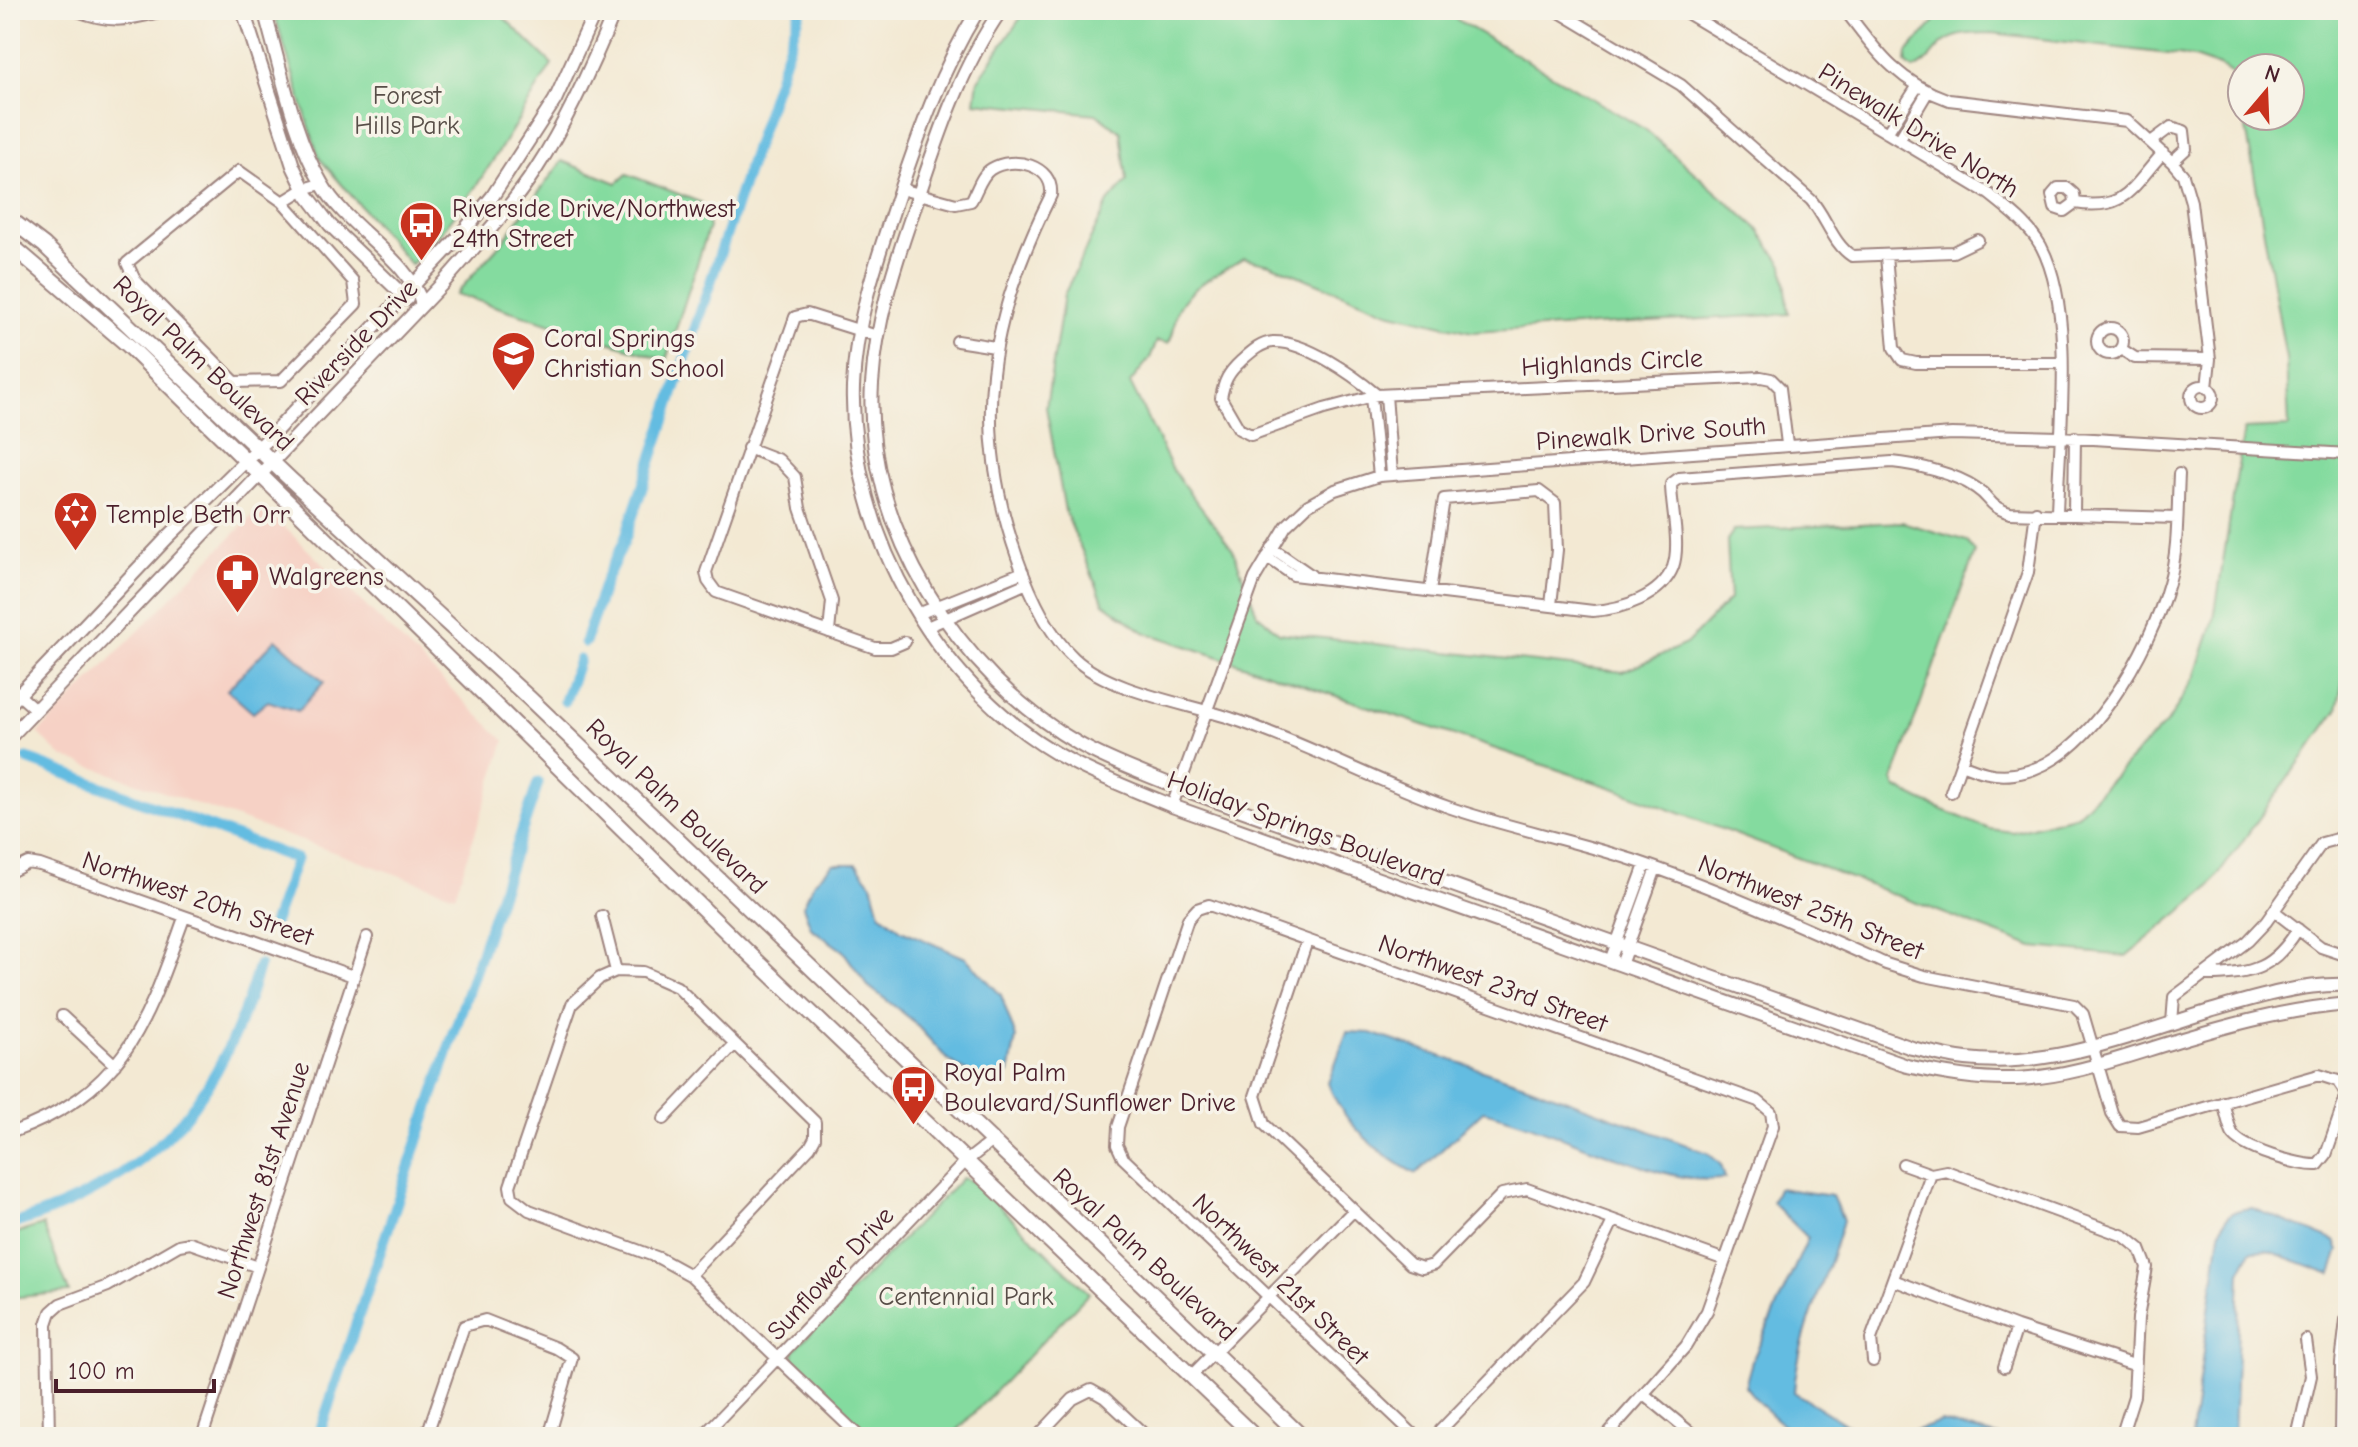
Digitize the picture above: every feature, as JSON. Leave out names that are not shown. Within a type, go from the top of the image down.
[{"type":"main road","name":"Royal Palm Boulevard","points":[[10,219],[54,254],[258,449],[541,709],[1302,1437]]},
{"type":"main road","name":"Royal Palm Boulevard","points":[[10,244],[129,346],[965,1162],[1255,1437]]},
{"type":"main road","points":[[2342,1437],[2343,1363],[2348,1320]]},
{"type":"street","points":[[74,10],[103,21],[122,22],[159,12]]},
{"type":"street","points":[[243,10],[293,166],[304,189],[330,225],[402,297],[422,304]]},
{"type":"street","points":[[264,10],[308,157],[321,184],[341,213],[416,283],[422,304]]},
{"type":"street","name":"Riverside Drive","points":[[13,695],[246,462],[416,283],[492,197],[564,85],[596,10]]},
{"type":"street","name":"Riverside Drive","points":[[10,737],[261,476],[508,207],[537,168],[579,93],[615,10]]},
{"type":"street","name":"Holiday Springs Boulevard","points":[[978,10],[957,44],[935,93],[868,287],[858,330],[853,387],[861,478],[889,555],[918,614],[976,688],[1020,726],[1070,761],[1172,806],[1907,1066],[1964,1078],[2018,1079],[2098,1066],[2275,1013],[2348,1004]]},
{"type":"street","name":"Holiday Springs Boulevard","points":[[1001,10],[973,53],[952,100],[886,292],[877,336],[872,388],[873,431],[879,474],[906,547],[935,608],[989,675],[1031,711],[1080,745],[1179,788],[1381,857],[1912,1048],[1966,1059],[2016,1060],[2092,1048],[2299,988],[2348,985]]},
{"type":"street","points":[[1556,10],[1681,85],[1811,200],[1824,215],[1841,249],[1852,256],[1953,252],[1978,240]]},
{"type":"street","name":"Pinewalk Drive North","points":[[1682,10],[1989,194],[2019,219],[2040,245],[2054,279],[2062,316],[2059,437]]},
{"type":"street","points":[[1845,10],[1887,65],[1922,90],[1949,100],[2127,121],[2172,162],[2183,175],[2191,202],[2210,359],[2207,388]]},
{"type":"street","points":[[1887,133],[1922,90]]},
{"type":"street","points":[[1899,140],[1922,90]]},
{"type":"street","points":[[2151,142],[2171,127],[2184,131],[2186,149],[2172,162]]},
{"type":"street","points":[[2075,203],[2102,207],[2118,201],[2163,153]]},
{"type":"street","name":"Northwest 25th Street","points":[[919,194],[956,204],[971,201],[984,174],[994,167],[1007,164],[1037,166],[1049,174],[1051,195],[1013,278],[995,347],[991,380],[991,439],[1001,511],[1027,583],[1055,636],[1074,659],[1099,675],[1233,719],[1451,808],[1651,866],[1886,964],[1924,976],[2074,1005],[2083,1014],[2112,1113],[2120,1126],[2138,1127],[2223,1102]]},
{"type":"street","points":[[239,171],[283,202],[353,281],[356,304],[281,381],[235,382],[135,280],[127,263],[239,171]]},
{"type":"street","points":[[283,202],[304,189],[321,184]]},
{"type":"street","points":[[901,189],[919,194]]},
{"type":"street","points":[[1886,256],[1894,348],[1902,360],[1916,363],[2061,363]]},
{"type":"street","points":[[877,336],[807,314],[795,317],[706,572],[716,592],[829,632],[875,648],[891,648],[905,642]]},
{"type":"street","points":[[957,341],[995,347]]},
{"type":"street","name":"Highlands Circle","points":[[1378,396],[1347,369],[1286,344],[1270,342],[1254,349],[1228,373],[1221,398],[1239,429],[1251,435],[1378,396],[1761,377],[1771,379],[1780,388],[1787,444]]},
{"type":"street","points":[[2121,349],[2135,358],[2210,359]]},
{"type":"street","points":[[1378,396],[1392,474]]},
{"type":"street","points":[[1378,396],[1379,476]]},
{"type":"street","name":"Pinewalk Drive South","points":[[1172,806],[1255,578],[1286,526],[1308,505],[1335,490],[1379,476],[1952,434],[2075,437],[2348,454]]},
{"type":"street","points":[[2057,513],[2059,437]]},
{"type":"street","points":[[2074,513],[2075,437]]},
{"type":"street","points":[[748,448],[779,460],[795,477],[800,508],[832,601],[829,632]]},
{"type":"street","name":"Pinewalk Drive South","points":[[1270,552],[1293,575],[1608,610],[1642,598],[1657,588],[1673,566],[1671,484],[1679,478],[1892,462],[1915,464],[1977,488],[1991,507],[2010,513],[2177,518]]},
{"type":"street","points":[[1961,764],[1996,775],[2032,769],[2075,740],[2107,708],[2127,680],[2159,614],[2176,551],[2179,474]]},
{"type":"street","name":"Pinewalk Drive South","points":[[1430,591],[1444,499],[1539,491],[1555,503],[1557,550],[1551,605]]},
{"type":"street","points":[[1951,792],[2028,572],[2036,512]]},
{"type":"street","points":[[918,614],[1023,572]]},
{"type":"street","points":[[927,627],[1027,583]]},
{"type":"street","points":[[13,695],[36,710]]},
{"type":"street","points":[[2172,1023],[2174,997],[2248,941],[2274,911],[2322,843],[2337,839],[2348,842]]},
{"type":"street","name":"Northwest 20th Street","points":[[10,872],[28,863],[353,976]]},
{"type":"street","name":"Northwest 25th Street","points":[[1615,963],[1651,866]]},
{"type":"street","name":"Northwest 23rd Street","points":[[1117,1145],[1118,1127],[1188,919],[1197,909],[1209,905],[1758,1101],[1771,1112],[1773,1126],[1725,1260]]},
{"type":"street","points":[[2274,911],[2321,947],[2348,956]]},
{"type":"street","points":[[602,916],[616,971]]},
{"type":"street","points":[[10,1133],[70,1105],[115,1065],[141,1031],[184,918]]},
{"type":"street","points":[[2205,975],[2254,970],[2275,960],[2298,929]]},
{"type":"street","name":"Northwest 81st Avenue","points":[[202,1437],[367,937]]},
{"type":"street","points":[[1307,941],[1255,1096],[1257,1111],[1264,1124],[1352,1212],[1410,1264],[1422,1268],[1433,1265],[1502,1194],[1514,1189],[1527,1189],[1725,1260],[1707,1311],[1686,1346],[1605,1437]]},
{"type":"street","points":[[690,1275],[810,1147],[817,1130],[811,1114],[677,987],[643,972],[616,971],[600,978],[572,1004],[510,1186],[512,1197],[529,1210],[659,1258],[690,1275],[860,1437]]},
{"type":"street","points":[[62,1016],[115,1065]]},
{"type":"street","points":[[664,1119],[735,1044]]},
{"type":"street","points":[[2319,1075],[2338,1081],[2347,1094],[2326,1155],[2318,1165],[2303,1166],[2243,1143],[2233,1134],[2223,1102],[2319,1075]]},
{"type":"street","name":"Sunflower Drive","points":[[702,1437],[965,1162],[992,1141]]},
{"type":"street","name":"Northwest 21st Street","points":[[1117,1145],[1123,1158],[1267,1298],[1411,1432],[1421,1437]]},
{"type":"street","points":[[1903,1164],[1931,1174],[1946,1171],[2124,1236],[2140,1249],[2147,1267],[2134,1365],[2134,1396],[2121,1437]]},
{"type":"street","points":[[1873,1361],[1871,1339],[1931,1174]]},
{"type":"street","points":[[1191,1376],[1352,1212]]},
{"type":"street","points":[[1434,1437],[1584,1282],[1613,1221]]},
{"type":"street","points":[[49,1437],[47,1324],[51,1312],[60,1304],[108,1286],[179,1245],[190,1243],[258,1267]]},
{"type":"street","points":[[1893,1280],[2017,1327],[2134,1365]]},
{"type":"street","points":[[426,1437],[464,1326],[485,1320],[556,1348],[572,1358],[549,1437]]},
{"type":"street","points":[[2004,1367],[2017,1327]]},
{"type":"street","points":[[2297,1437],[2311,1376],[2306,1340]]},
{"type":"street","points":[[1037,1437],[1073,1399],[1091,1390],[1105,1398],[1147,1437]]},
{"type":"street","points":[[1645,1395],[1696,1437]]},
{"type":"shaded area","points":[[264,513],[275,518],[505,741],[455,895],[61,756],[38,733],[254,514]]},
{"type":"green space","name":"Forest Hills Park","points":[[273,10],[496,10],[552,64],[470,194],[411,265],[319,158]]},
{"type":"green space","points":[[1026,10],[1449,10],[1456,19],[1646,130],[1757,228],[1783,265],[1789,314],[1472,332],[1388,312],[1270,264],[1244,258],[1191,292],[1179,308],[1168,343],[1157,341],[1150,358],[1130,383],[1174,472],[1233,550],[1257,614],[1279,633],[1623,672],[1686,644],[1730,599],[1727,540],[1734,530],[1902,522],[1967,541],[1975,552],[1893,780],[1896,788],[1922,801],[1989,829],[2013,832],[2077,815],[2169,720],[2196,675],[2214,619],[2244,429],[2289,427],[2286,359],[2247,132],[2306,132],[2306,52],[2226,52],[2226,70],[2194,57],[1992,33],[1954,37],[1913,69],[1906,63],[1907,53],[1942,13],[1940,10],[2348,10],[2348,655],[2337,710],[2208,889],[2126,956],[2033,947],[1613,788],[1144,632],[1104,603],[1065,511],[1046,407],[1064,295],[1108,202],[1127,181],[1121,132],[1096,114],[975,102],[978,80]]},
{"type":"green space","points":[[562,161],[617,183],[627,174],[702,203],[709,227],[666,360],[456,294],[502,242]]},
{"type":"green space","name":"Centennial Park","points":[[962,1178],[974,1182],[1089,1293],[951,1437],[873,1437],[797,1370],[792,1362],[794,1350]]},
{"type":"green space","points":[[43,1225],[69,1292],[10,1298],[10,1235]]},
{"type":"water","points":[[276,639],[324,682],[298,711],[268,701],[253,713],[227,690]]},
{"type":"water","points":[[833,864],[856,864],[872,884],[880,913],[901,930],[966,958],[1001,995],[1016,1038],[1009,1073],[997,1081],[984,1081],[949,1061],[911,1019],[868,986],[843,951],[811,928],[803,906],[814,882]]},
{"type":"water","points":[[1347,1032],[1371,1033],[1527,1085],[1708,1153],[1721,1165],[1725,1178],[1673,1175],[1483,1111],[1416,1174],[1363,1136],[1334,1097],[1328,1083]]},
{"type":"water","points":[[1778,1188],[1832,1196],[1843,1220],[1801,1348],[1794,1392],[1847,1425],[1880,1437],[1818,1437],[1790,1429],[1762,1406],[1745,1386],[1752,1361],[1808,1238],[1772,1202]]},
{"type":"water","points":[[2252,1208],[2335,1241],[2339,1250],[2331,1274],[2266,1250],[2251,1251],[2240,1272],[2234,1437],[2191,1437],[2220,1233],[2231,1214]]},
{"type":"water","points":[[1941,1422],[2001,1437],[1895,1437]]},
{"type":"waterway","points":[[585,642],[606,579],[624,542],[801,10]]},
{"type":"waterway","points":[[565,701],[579,660]]},
{"type":"waterway","points":[[27,759],[296,859],[273,924]]},
{"type":"waterway","points":[[318,1437],[538,783]]},
{"type":"waterway","points":[[10,1225],[59,1207],[102,1186],[140,1161],[172,1131],[200,1097],[223,1059],[243,1015],[259,965]]},
{"type":"place","name":"Riverside Drive/Northwest 24th Street","points":[[421,262]]},
{"type":"place","name":"Coral Springs Christian School","points":[[513,392]]},
{"type":"place","name":"Temple Beth Orr","points":[[75,553]]},
{"type":"place","name":"Walgreens","points":[[238,615]]},
{"type":"place","name":"Royal Palm Boulevard/Sunflower Drive","points":[[913,1126]]}]
